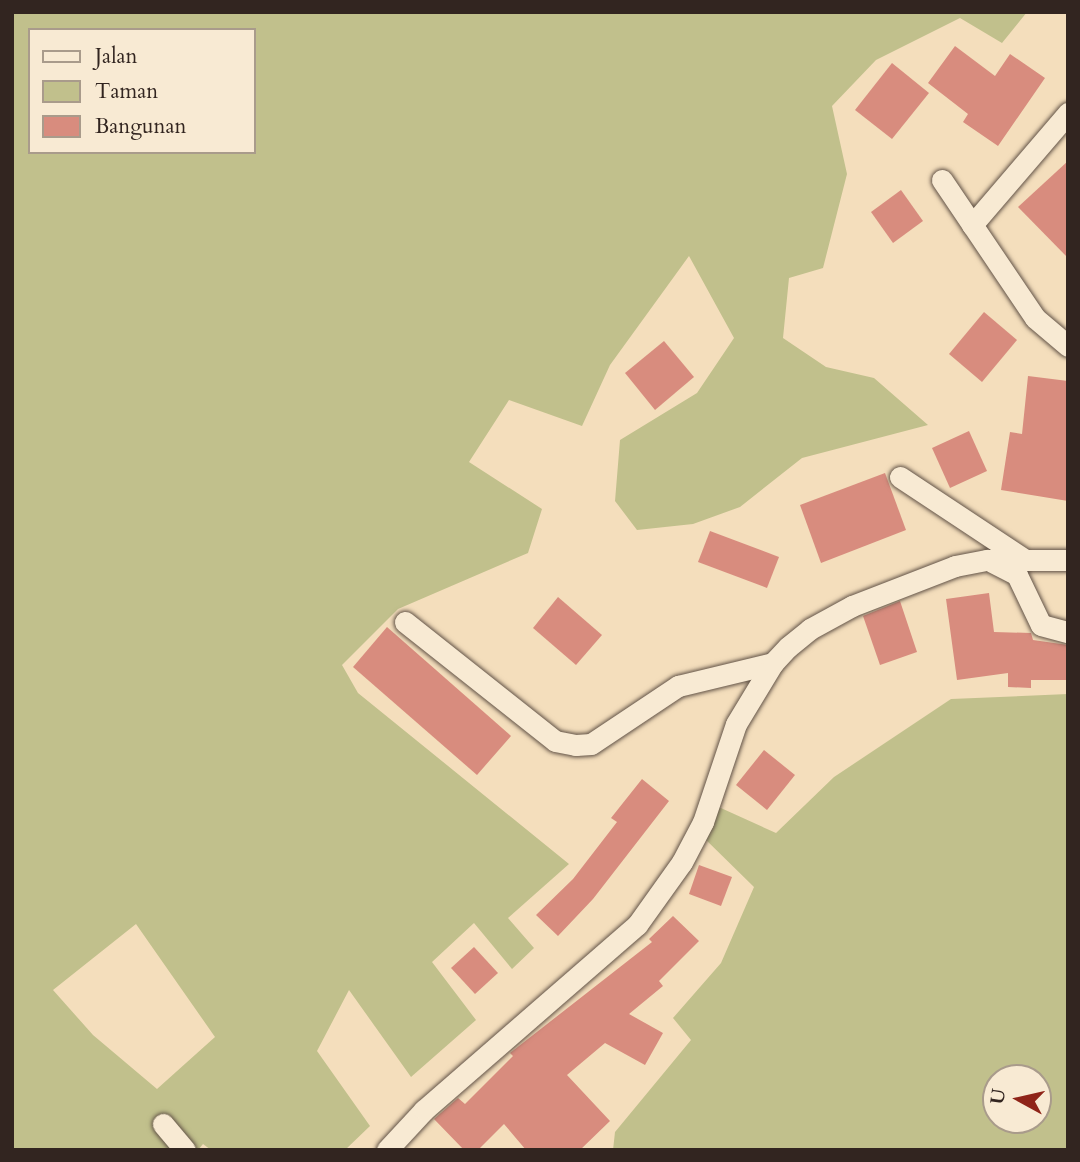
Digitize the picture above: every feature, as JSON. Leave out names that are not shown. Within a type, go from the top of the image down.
[{"type":"street","points":[[972,225],[1068,113]]},
{"type":"street","points":[[942,180],[1035,318],[1068,346]]},
{"type":"street","points":[[900,477],[1024,559]]},
{"type":"street","points":[[987,560],[1017,575],[1041,625],[1068,632]]},
{"type":"street","points":[[399,1145],[637,925],[692,842],[736,724],[773,663],[810,629],[852,606],[928,575],[987,560],[1068,560]]},
{"type":"street","points":[[405,622],[555,741],[576,745],[591,744],[678,686],[773,663]]},
{"type":"street","points":[[163,1124],[185,1150]]},
{"type":"green space","points":[[12,12],[1027,12],[1002,43],[960,18],[876,60],[832,106],[847,174],[823,268],[789,278],[783,338],[826,367],[874,378],[928,425],[802,458],[740,507],[693,524],[637,530],[615,501],[620,440],[697,393],[734,338],[689,256],[610,365],[582,426],[509,400],[469,462],[542,509],[528,553],[398,609],[342,665],[358,693],[569,864],[508,918],[534,948],[512,969],[474,923],[432,962],[476,1020],[411,1077],[349,990],[317,1051],[370,1126],[345,1150],[211,1150],[203,1144],[198,1150],[12,1150]],"holes":[[[136,924],[215,1037],[157,1089],[93,1035],[53,990]]]},
{"type":"green space","points":[[1068,694],[1068,1150],[613,1150],[615,1132],[691,1040],[673,1018],[721,963],[754,887],[702,836],[712,804],[776,833],[834,777],[951,699]]},
{"type":"building","points":[[955,46],[995,76],[1010,54],[1045,78],[998,146],[963,122],[968,114],[928,83]]},
{"type":"building","points":[[892,63],[929,93],[892,139],[855,110]]},
{"type":"building","points":[[1068,161],[1068,258],[1018,207]]},
{"type":"building","points":[[901,190],[923,221],[893,243],[871,212]]},
{"type":"building","points":[[984,312],[1017,340],[982,382],[949,354]]},
{"type":"building","points":[[664,341],[694,377],[655,410],[625,373]]},
{"type":"building","points":[[1028,376],[1068,381],[1068,501],[1001,490],[1010,432],[1022,434]]},
{"type":"building","points":[[969,431],[987,471],[950,488],[932,448]]},
{"type":"building","points":[[885,473],[906,530],[821,563],[800,505]]},
{"type":"building","points":[[710,531],[779,557],[767,588],[698,562]]},
{"type":"building","points":[[989,593],[994,632],[1031,633],[1033,640],[1068,645],[1068,680],[1031,680],[1031,688],[1008,687],[1008,673],[957,680],[946,599]]},
{"type":"building","points":[[558,597],[602,635],[576,665],[533,628]]},
{"type":"building","points":[[900,601],[917,652],[880,665],[863,616]]},
{"type":"building","points":[[387,627],[511,736],[477,775],[353,667]]},
{"type":"building","points":[[764,750],[795,775],[767,810],[736,785]]},
{"type":"building","points":[[642,779],[669,801],[593,899],[558,936],[536,915],[573,879],[617,822],[611,818]]},
{"type":"building","points":[[699,865],[732,877],[721,906],[689,894]]},
{"type":"building","points":[[673,916],[699,941],[659,981],[663,986],[629,1014],[663,1033],[645,1065],[605,1043],[567,1075],[610,1121],[580,1150],[526,1150],[504,1124],[478,1150],[464,1150],[434,1119],[458,1098],[465,1104],[513,1056],[510,1053],[652,942],[649,939]]},
{"type":"building","points":[[474,947],[498,973],[475,994],[451,968]]}]
